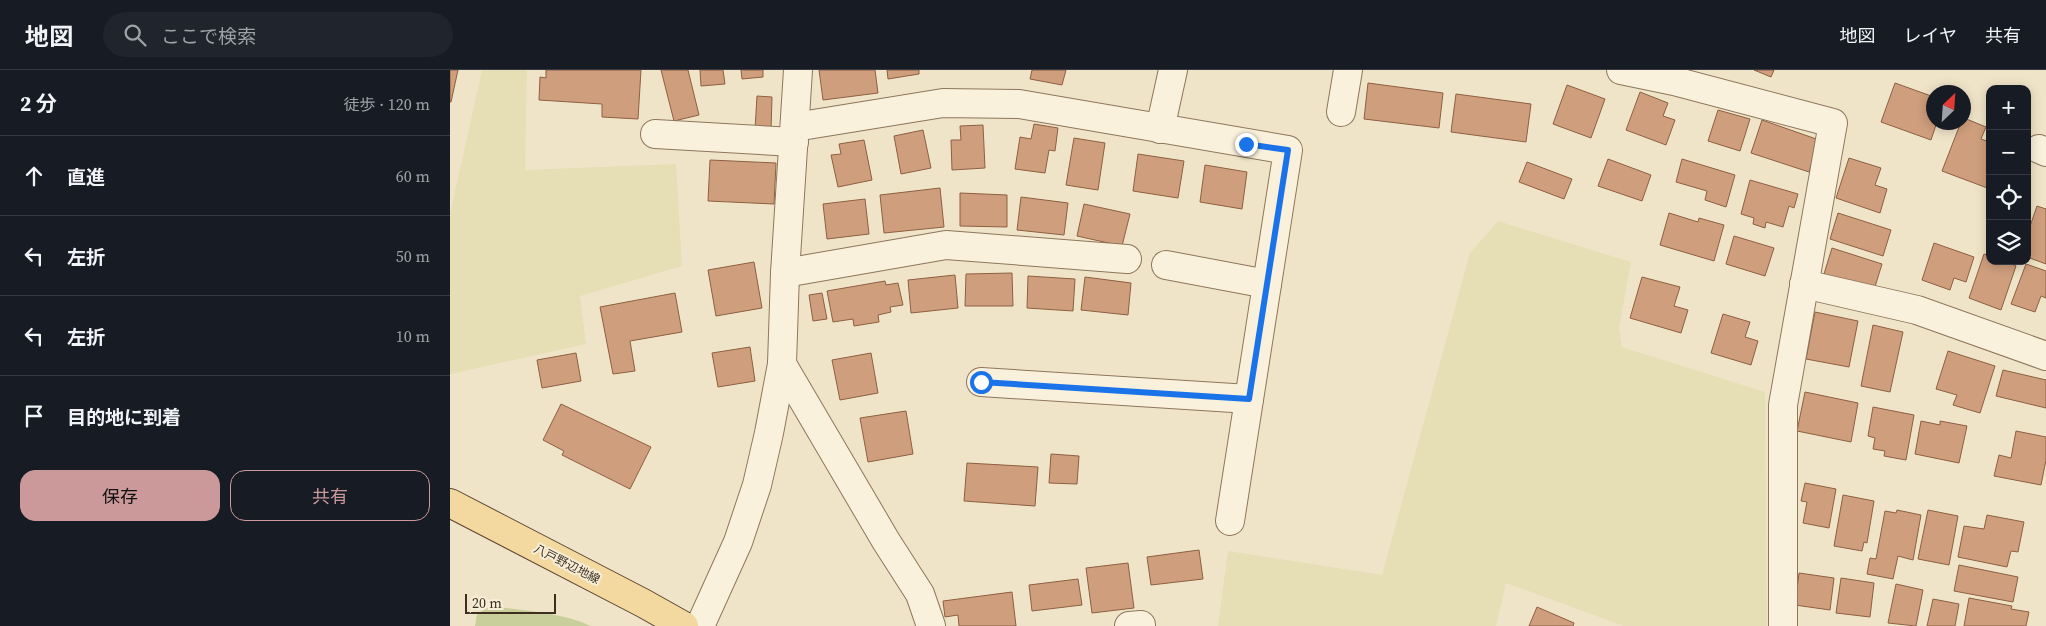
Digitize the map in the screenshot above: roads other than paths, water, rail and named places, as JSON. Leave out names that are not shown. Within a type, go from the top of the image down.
[{"type":"main road","name":"八戸野辺地線","points":[[450,503],[684,626]]},
{"type":"street","points":[[700,626],[738,542],[757,485],[770,433],[782,364],[785,273],[798,70]]},
{"type":"street","points":[[1160,129],[1173,70]]},
{"type":"street","points":[[1341,112],[1348,70]]},
{"type":"street","points":[[1621,70],[1677,76],[1833,123],[1783,405],[1783,626]]},
{"type":"street","points":[[655,134],[794,134],[943,103],[1019,104],[1288,150],[1230,521]]},
{"type":"street","points":[[785,273],[946,245],[1127,259]]},
{"type":"street","points":[[1166,265],[1267,284]]},
{"type":"street","points":[[1804,284],[1917,310],[2046,356]]},
{"type":"street","points":[[782,364],[886,541],[920,594],[931,626]]},
{"type":"street","points":[[981,382],[1249,399]]}]
